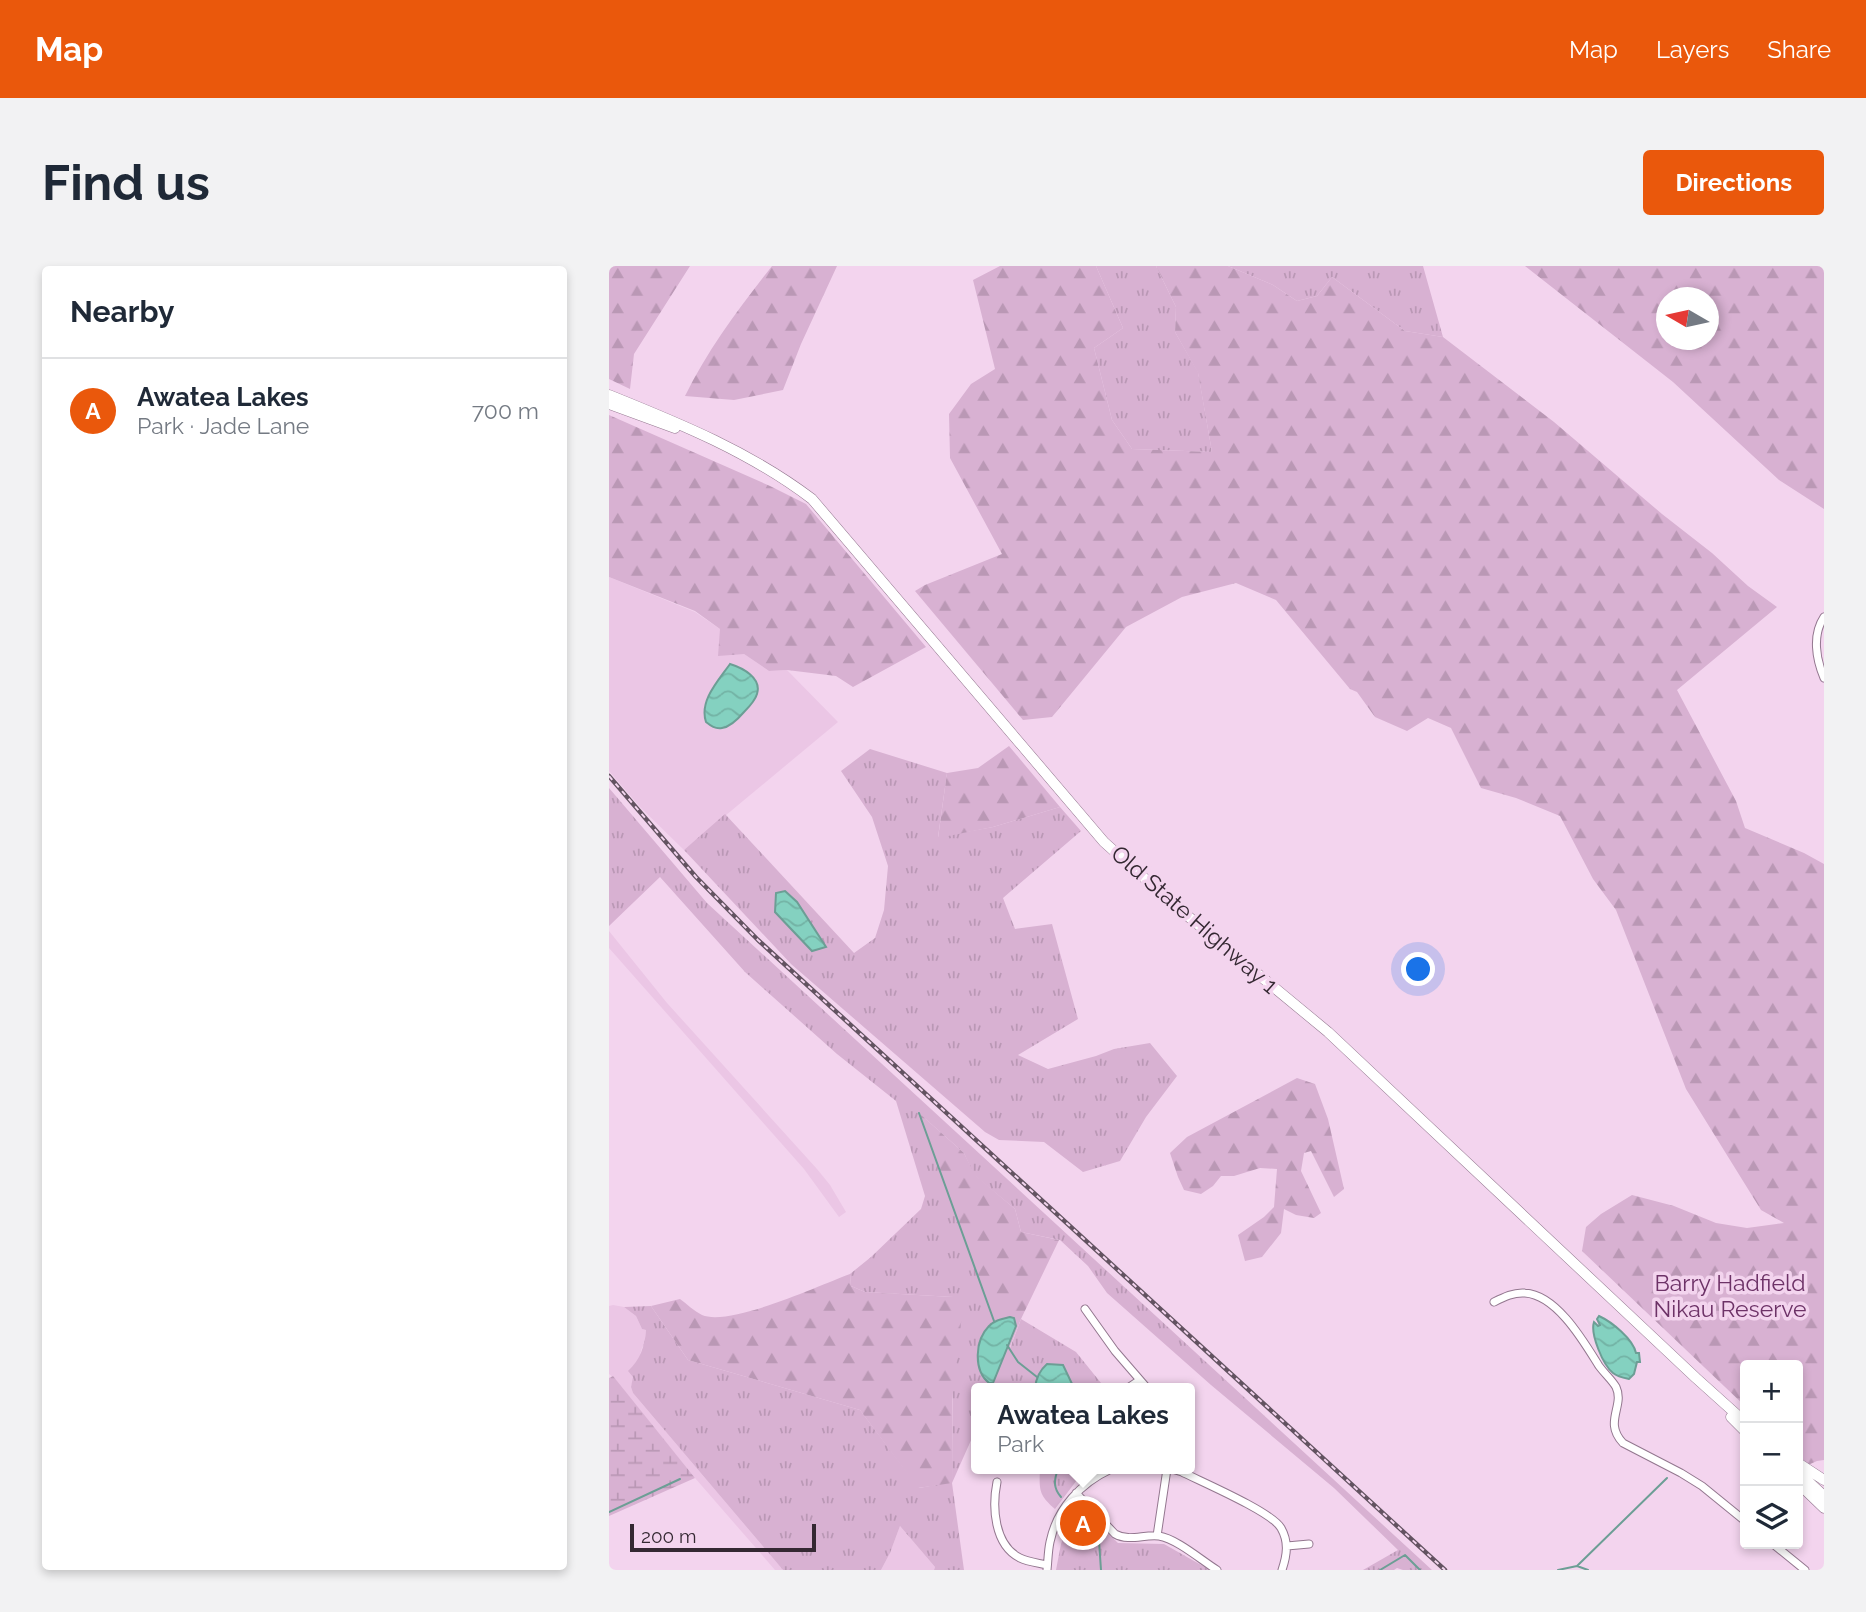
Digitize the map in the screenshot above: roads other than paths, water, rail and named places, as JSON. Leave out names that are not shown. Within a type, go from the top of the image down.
[{"type":"main road","name":"Old State Highway 1","points":[[609,395],[664,416],[719,442],[754,460],[813,499],[1104,842],[1172,903],[1328,1032],[1740,1418]]},
{"type":"main road","name":"Old State Highway 1","points":[[609,404],[719,442]]},
{"type":"main road","name":"Old State Highway 1","points":[[1696,1378],[1715,1402],[1740,1426]]},
{"type":"main road","points":[[1803,1466],[1824,1480]]},
{"type":"main road","points":[[1803,1477],[1824,1496]]},
{"type":"main road","points":[[1803,1486],[1824,1506]]},
{"type":"street","points":[[1824,617],[1817,638],[1818,658],[1824,678]]},
{"type":"street","points":[[1495,1302],[1516,1293],[1527,1293],[1550,1304],[1576,1331],[1616,1386],[1618,1398],[1614,1427],[1618,1438],[1702,1486],[1740,1517]]},
{"type":"street","points":[[1085,1308],[1115,1351],[1143,1383]]},
{"type":"street","points":[[1136,1383],[1140,1380]]},
{"type":"street","points":[[997,1482],[995,1505],[998,1530],[1005,1545],[1022,1559],[1047,1567],[1050,1541],[1064,1510],[1076,1493],[1100,1474]]},
{"type":"street","points":[[1157,1536],[1169,1474]]},
{"type":"street","points":[[1186,1474],[1266,1513],[1282,1528],[1287,1546],[1282,1570]]},
{"type":"street","points":[[1076,1493],[1115,1534],[1126,1538],[1157,1536],[1169,1539],[1217,1570]]},
{"type":"street","points":[[1287,1546],[1309,1544]]},
{"type":"street","points":[[1779,1549],[1805,1570]]},
{"type":"water","points":[[730,664],[746,671],[754,679],[758,688],[757,694],[752,704],[734,722],[717,728],[706,722],[705,706]]},
{"type":"water","points":[[785,891],[797,902],[826,947],[812,951],[775,912],[776,893]]},
{"type":"water","points":[[1599,1316],[1621,1331],[1636,1353],[1639,1353],[1640,1362],[1637,1362],[1634,1374],[1629,1379],[1613,1373],[1602,1357],[1593,1327],[1594,1322],[1600,1325],[1597,1319]]},
{"type":"water","points":[[1014,1318],[1016,1326],[993,1383],[989,1383],[980,1371],[978,1363],[981,1339],[991,1324]]},
{"type":"water","points":[[1047,1364],[1063,1365],[1072,1383],[1036,1383]]},
{"type":"waterway","points":[[919,1113],[994,1321]]},
{"type":"waterway","points":[[1007,1345],[1018,1362],[1037,1377]]},
{"type":"waterway","points":[[1057,1474],[1055,1484],[1061,1497]]},
{"type":"waterway","points":[[1577,1566],[1667,1478]]},
{"type":"waterway","points":[[609,1512],[680,1479]]},
{"type":"waterway","points":[[1077,1508],[1086,1516],[1099,1541],[1101,1570]]},
{"type":"waterway","points":[[1380,1570],[1405,1555],[1420,1570]]},
{"type":"waterway","points":[[1558,1570],[1577,1566],[1588,1570]]},
{"type":"railway","points":[[609,776],[696,877],[758,940],[1445,1570]]},
{"type":"place","name":"Awatea Lakes","points":[[1083,1523]]},
{"type":"park label","name":"Barry Hadfield Nikau Reserve","points":[[1730,1295]]}]
